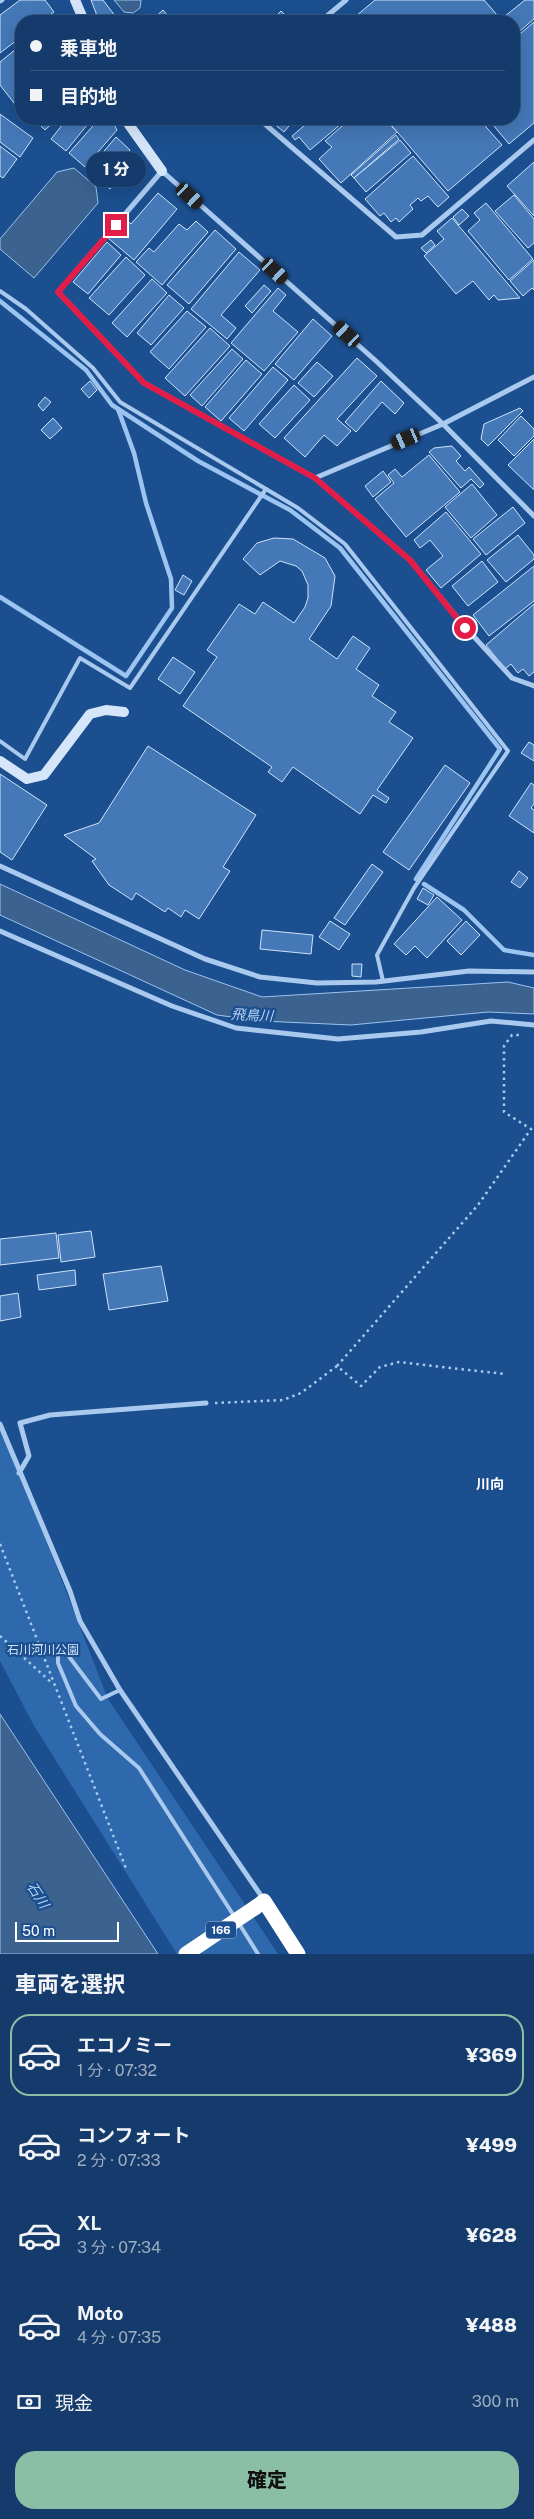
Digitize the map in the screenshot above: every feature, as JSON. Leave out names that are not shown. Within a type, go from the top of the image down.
[{"type":"highway","name":"166","points":[[186,1954],[260,1904]]},
{"type":"highway","points":[[260,1904],[298,1954]]},
{"type":"street","points":[[75,0],[81,15]]},
{"type":"street","points":[[328,15],[346,0]]},
{"type":"street","points":[[129,125],[162,171],[376,361],[443,424],[534,516]]},
{"type":"street","points":[[265,125],[396,237],[422,235],[534,140]]},
{"type":"street","points":[[162,171],[58,292],[144,383],[315,478],[410,560],[465,628],[512,678],[534,686]]},
{"type":"street","points":[[315,478],[443,424],[534,377]]},
{"type":"street","points":[[0,761],[27,779],[44,775],[90,714],[106,710],[124,712]]},
{"type":"street","points":[[0,866],[205,958],[260,976],[317,983],[383,981],[469,971],[534,972]]},
{"type":"street","points":[[0,931],[172,1006],[236,1028],[338,1039],[421,1032],[491,1021],[534,1025]]},
{"type":"street","points":[[19,1474],[28,1456],[20,1423],[50,1415],[206,1403]]},
{"type":"street","points":[[0,1424],[19,1474],[70,1591],[80,1622],[120,1690],[260,1904]]},
{"type":"lane","points":[[0,291],[26,309],[93,368],[120,402],[298,508],[345,544],[508,751],[414,888],[377,955],[383,981]]},
{"type":"lane","points":[[0,742],[25,759],[80,658],[130,688],[266,489]]},
{"type":"lane","points":[[120,1690],[102,1698],[67,1654],[58,1654],[58,1663],[76,1706],[100,1734],[139,1768],[258,1954]]},
{"type":"path","points":[[206,1403],[283,1400],[301,1393],[336,1366],[478,1205],[531,1129],[504,1112],[504,1046],[512,1035],[527,1034]]},
{"type":"path","points":[[336,1366],[361,1386],[380,1367],[398,1362],[504,1374]]},
{"type":"path","points":[[0,1544],[127,1871]]},
{"type":"path","points":[[0,1636],[55,1686],[73,1698]]},
{"type":"green space","name":"石川河川公園","points":[[0,1422],[108,1699],[278,1954],[177,1954],[33,1724],[0,1661]]},
{"type":"water","points":[[114,0],[141,0],[140,8],[133,13],[124,12]]},
{"type":"water","points":[[74,168],[96,187],[98,203],[34,278],[0,249],[0,239],[57,172]]},
{"type":"water","name":"飛鳥川","points":[[0,884],[185,970],[262,997],[508,982],[534,988],[534,1014],[488,1012],[351,1025],[261,1021],[217,1015],[0,915]]},
{"type":"water","name":"石川","points":[[0,1714],[158,1954],[0,1954]]},
{"type":"building","points":[[20,0],[45,0],[54,12],[50,15],[15,15],[15,42],[0,53],[0,15]]},
{"type":"building","points":[[91,0],[103,0],[114,15],[97,15]]},
{"type":"building","points":[[375,0],[484,0],[497,15],[357,15]]},
{"type":"building","points":[[525,0],[534,0],[534,19],[520,31],[520,15],[506,15]]},
{"type":"building","points":[[163,10],[167,15],[157,15]]},
{"type":"building","points":[[281,11],[285,15],[277,15]]},
{"type":"building","points":[[534,22],[534,123],[509,144],[493,125],[520,125],[520,34]]},
{"type":"building","points":[[15,50],[15,104],[0,85],[0,62]]},
{"type":"building","points":[[0,114],[33,138],[20,157],[0,142]]},
{"type":"building","points":[[40,125],[50,125],[45,130]]},
{"type":"building","points":[[62,125],[87,125],[66,151],[51,139]]},
{"type":"building","points":[[94,125],[114,125],[117,130],[85,167],[69,153]]},
{"type":"building","points":[[275,125],[289,126],[284,132]]},
{"type":"building","points":[[305,125],[340,125],[310,150],[299,137],[295,140],[292,136]]},
{"type":"building","points":[[343,125],[391,125],[397,132],[341,183],[319,159],[332,147],[325,141]]},
{"type":"building","points":[[391,125],[484,125],[502,145],[448,191]]},
{"type":"building","points":[[396,135],[399,139],[354,178],[351,175]]},
{"type":"building","points":[[116,137],[130,150],[127,154],[134,160],[110,189],[88,170]]},
{"type":"building","points":[[400,140],[411,153],[366,192],[354,178]]},
{"type":"building","points":[[0,146],[17,159],[3,178],[0,176]]},
{"type":"building","points":[[413,156],[449,197],[438,207],[428,196],[421,201],[418,198],[410,205],[413,209],[399,222],[396,218],[391,222],[384,213],[380,216],[365,199]]},
{"type":"building","points":[[534,162],[534,216],[507,186]]},
{"type":"building","points":[[158,193],[177,209],[134,260],[108,238],[125,219],[131,224]]},
{"type":"building","points":[[514,195],[534,219],[534,243],[528,248],[495,211]]},
{"type":"building","points":[[486,203],[533,259],[509,280],[468,231],[480,220],[474,213]]},
{"type":"building","points":[[462,209],[469,216],[459,225],[453,217]]},
{"type":"building","points":[[452,218],[520,298],[498,300],[494,295],[489,300],[473,281],[456,294],[424,256],[444,239],[437,231]]},
{"type":"building","points":[[196,221],[208,232],[162,285],[136,262],[149,248],[154,252],[179,224],[187,230]]},
{"type":"building","points":[[215,230],[236,249],[189,304],[167,285]]},
{"type":"building","points":[[431,240],[435,245],[426,253],[421,248]]},
{"type":"building","points":[[107,242],[121,255],[88,294],[73,282]]},
{"type":"building","points":[[239,252],[260,270],[221,315],[236,328],[227,339],[191,309]]},
{"type":"building","points":[[126,257],[145,275],[109,315],[89,298]]},
{"type":"building","points":[[534,260],[534,290],[532,288],[523,296],[510,281]]},
{"type":"building","points":[[152,279],[167,293],[127,337],[112,323]]},
{"type":"building","points":[[264,285],[271,291],[252,313],[245,306]]},
{"type":"building","points":[[278,288],[286,295],[273,311],[298,332],[264,371],[231,343]]},
{"type":"building","points":[[169,295],[184,308],[151,345],[137,333]]},
{"type":"building","points":[[187,311],[206,327],[169,369],[150,352]]},
{"type":"building","points":[[313,319],[332,336],[294,380],[275,364]]},
{"type":"building","points":[[210,328],[230,346],[185,396],[165,378]]},
{"type":"building","points":[[232,349],[243,359],[202,406],[190,395]]},
{"type":"building","points":[[357,358],[377,376],[337,419],[351,431],[337,446],[324,435],[305,457],[284,438]]},
{"type":"building","points":[[246,360],[262,374],[221,421],[205,407]]},
{"type":"building","points":[[317,362],[333,376],[314,397],[298,383]]},
{"type":"building","points":[[273,367],[288,380],[244,431],[229,418]]},
{"type":"building","points":[[90,381],[97,390],[89,398],[81,389]]},
{"type":"building","points":[[381,381],[404,403],[395,414],[382,402],[356,432],[345,422]]},
{"type":"building","points":[[294,385],[310,400],[275,438],[259,424]]},
{"type":"building","points":[[45,397],[51,402],[43,411],[38,405]]},
{"type":"building","points":[[520,408],[523,411],[488,446],[481,439],[484,424]]},
{"type":"building","points":[[521,416],[534,429],[534,436],[514,456],[498,440]]},
{"type":"building","points":[[53,418],[62,428],[50,439],[41,430]]},
{"type":"building","points":[[534,439],[534,490],[508,465]]},
{"type":"building","points":[[452,446],[461,456],[456,461],[465,471],[469,467],[484,484],[480,488],[471,479],[461,488],[429,452],[434,448]]},
{"type":"building","points":[[429,455],[460,492],[406,537],[375,499],[394,483],[388,475],[395,469],[402,477]]},
{"type":"building","points":[[383,471],[391,482],[373,497],[365,486]]},
{"type":"building","points":[[472,484],[497,515],[471,538],[445,507]]},
{"type":"building","points":[[513,507],[525,523],[486,555],[473,539]]},
{"type":"building","points":[[446,512],[481,554],[441,588],[426,570],[443,556],[430,540],[420,548],[414,540]]},
{"type":"building","points":[[518,535],[534,555],[534,559],[506,582],[487,560]]},
{"type":"building","points":[[274,538],[293,539],[325,558],[335,576],[331,606],[309,639],[337,659],[353,636],[370,648],[356,669],[379,685],[372,696],[396,712],[389,722],[413,738],[377,790],[389,798],[386,803],[373,795],[360,814],[293,767],[282,782],[268,772],[272,767],[183,706],[217,657],[207,650],[239,604],[255,614],[263,602],[294,623],[305,607],[308,598],[308,585],[302,571],[296,566],[280,561],[260,575],[243,559],[257,543]]},
{"type":"building","points":[[482,561],[498,582],[468,606],[452,586]]},
{"type":"building","points":[[534,566],[534,601],[489,636],[473,615]]},
{"type":"building","points":[[183,575],[192,581],[184,595],[175,590]]},
{"type":"building","points":[[534,604],[534,672],[529,676],[523,669],[518,673],[511,664],[505,669],[486,645]]},
{"type":"building","points":[[173,657],[195,672],[180,694],[158,679]]},
{"type":"building","points":[[529,742],[534,745],[534,761],[521,753]]},
{"type":"building","points":[[148,746],[256,815],[223,867],[230,871],[199,919],[185,910],[181,917],[168,908],[165,912],[136,893],[132,900],[109,885],[92,861],[96,859],[64,835],[99,823]]},
{"type":"building","points":[[445,765],[470,783],[409,870],[383,852]]},
{"type":"building","points":[[0,774],[47,805],[12,860],[0,852]]},
{"type":"building","points":[[531,783],[534,785],[534,804],[531,808],[534,810],[534,833],[509,816]]},
{"type":"building","points":[[372,864],[383,872],[345,925],[334,918]]},
{"type":"building","points":[[519,871],[528,878],[520,888],[511,882]]},
{"type":"building","points":[[423,888],[434,895],[428,905],[417,899]]},
{"type":"building","points":[[437,897],[462,920],[427,958],[415,946],[406,955],[394,944]]},
{"type":"building","points":[[330,921],[350,934],[339,950],[319,937]]},
{"type":"building","points":[[466,921],[480,935],[461,955],[447,941]]},
{"type":"building","points":[[262,930],[313,935],[311,954],[260,949]]},
{"type":"building","points":[[352,964],[362,964],[361,977],[352,976]]},
{"type":"building","points":[[91,1231],[95,1257],[61,1262],[58,1235]]},
{"type":"building","points":[[56,1233],[59,1258],[0,1265],[0,1239]]},
{"type":"building","points":[[161,1266],[168,1301],[109,1310],[103,1274]]},
{"type":"building","points":[[75,1270],[76,1285],[39,1290],[37,1275]]},
{"type":"building","points":[[18,1293],[21,1317],[0,1321],[0,1296]]},
{"type":"waterway","points":[[0,301],[86,370],[112,405],[198,461],[290,510],[340,548],[500,749],[416,879]]},
{"type":"waterway","points":[[0,597],[126,676],[172,608],[171,579],[146,503],[134,453],[118,409]]},
{"type":"waterway","points":[[424,884],[464,910],[504,950],[534,955]]},
{"type":"district","name":"川向","points":[[490,1484]]},
{"type":"route","points":[[116,225],[58,292],[144,383],[229,432],[315,478],[410,560],[465,628]]}]
